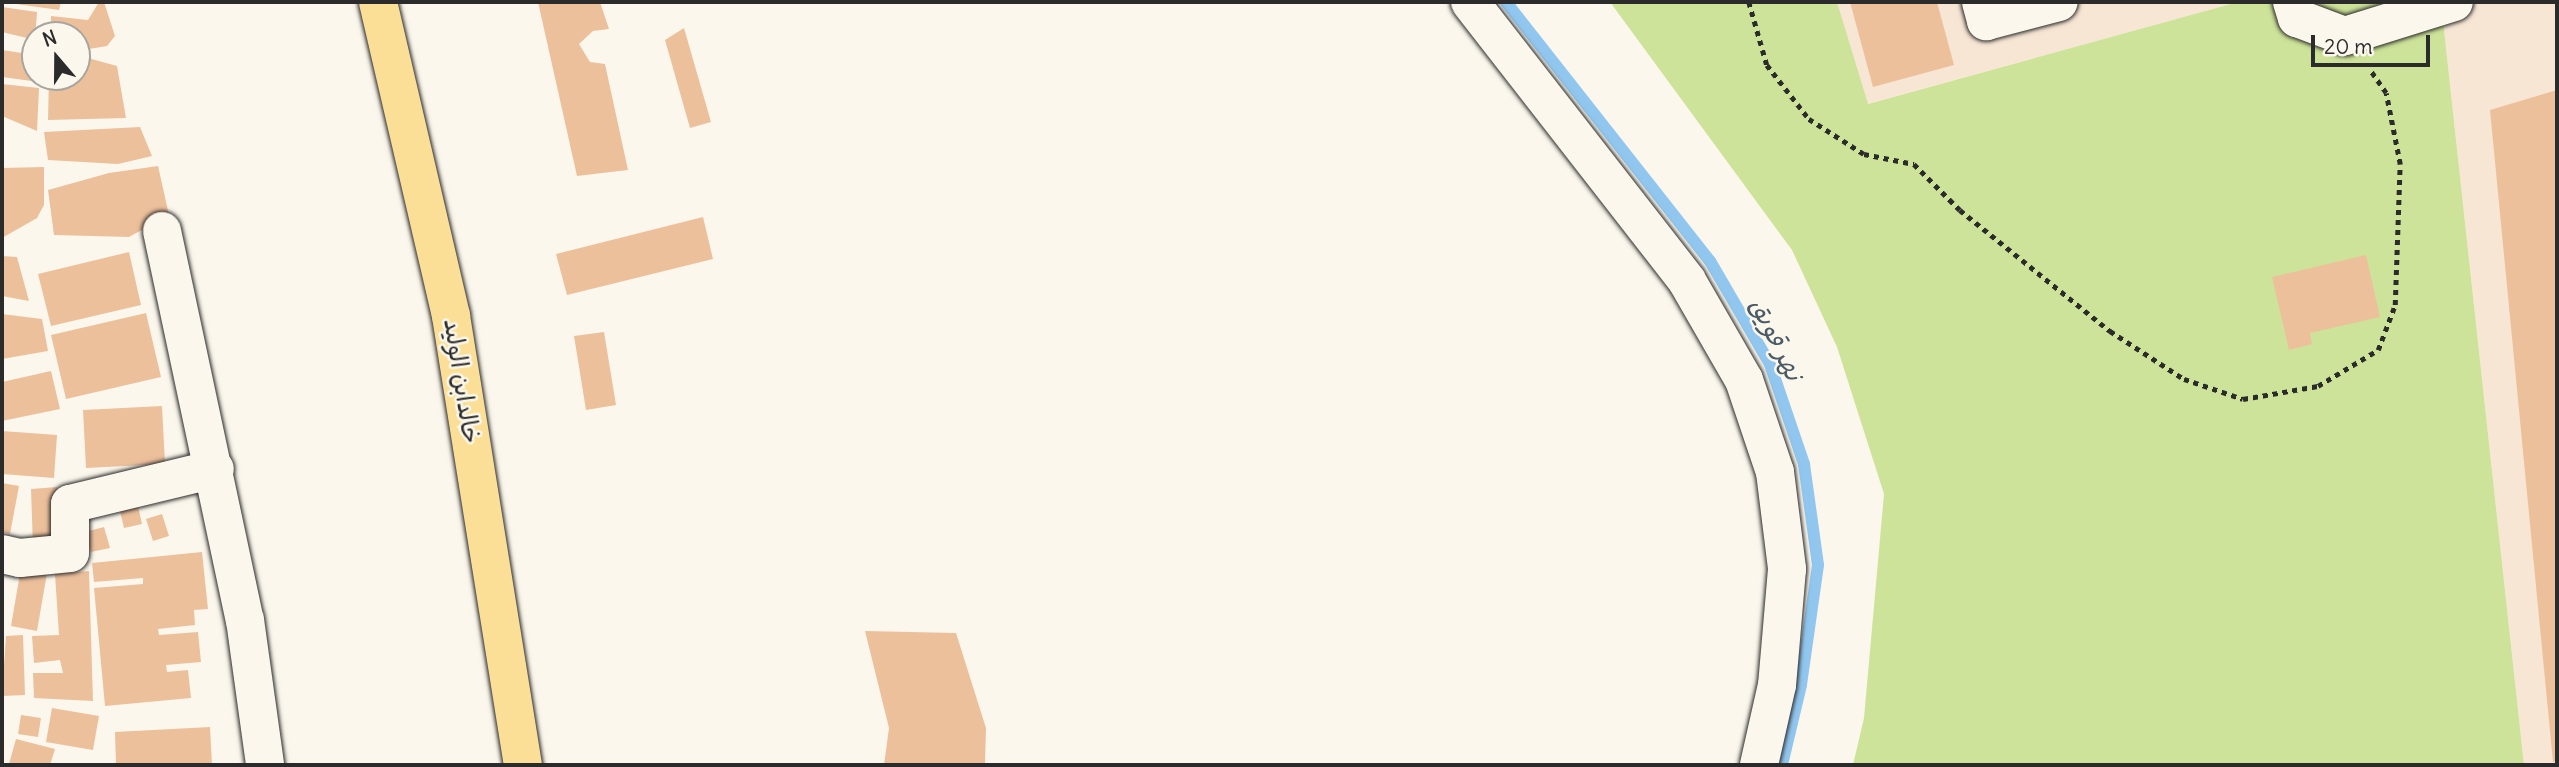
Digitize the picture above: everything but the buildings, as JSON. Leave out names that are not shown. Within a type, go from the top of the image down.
[{"type":"main road","name":"خالدابن الوليد","points":[[378,2],[452,316],[523,765]]},
{"type":"street","points":[[1470,2],[1687,281],[1744,380],[1775,472],[1787,569],[1777,685],[1759,765]]},
{"type":"street","points":[[1981,2],[1986,21],[2059,2]]},
{"type":"street","points":[[2292,2],[2297,18],[2345,36],[2454,2]]},
{"type":"street","points":[[162,231],[215,469],[245,620],[265,765]]},
{"type":"street","points":[[2,555],[20,558],[70,553],[70,504],[215,469]]},
{"type":"path","points":[[1749,2],[1767,65],[1809,119],[1864,154],[1914,164],[1960,210],[2110,331],[2184,379],[2244,399],[2318,386],[2378,350],[2395,305],[2400,240],[2395,140],[2386,93],[2345,36]]},
{"type":"shaded area","points":[[1837,2],[2238,2],[1867,104]]},
{"type":"shaded area","points":[[2441,2],[2557,2],[2557,765],[2524,765]]},
{"type":"green space","points":[[1610,2],[1837,2],[1868,104],[2238,2],[2441,2],[2524,765],[1853,765],[1864,718],[1884,494],[1837,347],[1792,250]]},
{"type":"waterway","name":"نهر قويق","points":[[1506,2],[1710,261],[1770,364],[1804,464],[1818,565],[1801,685],[1782,765]]}]
